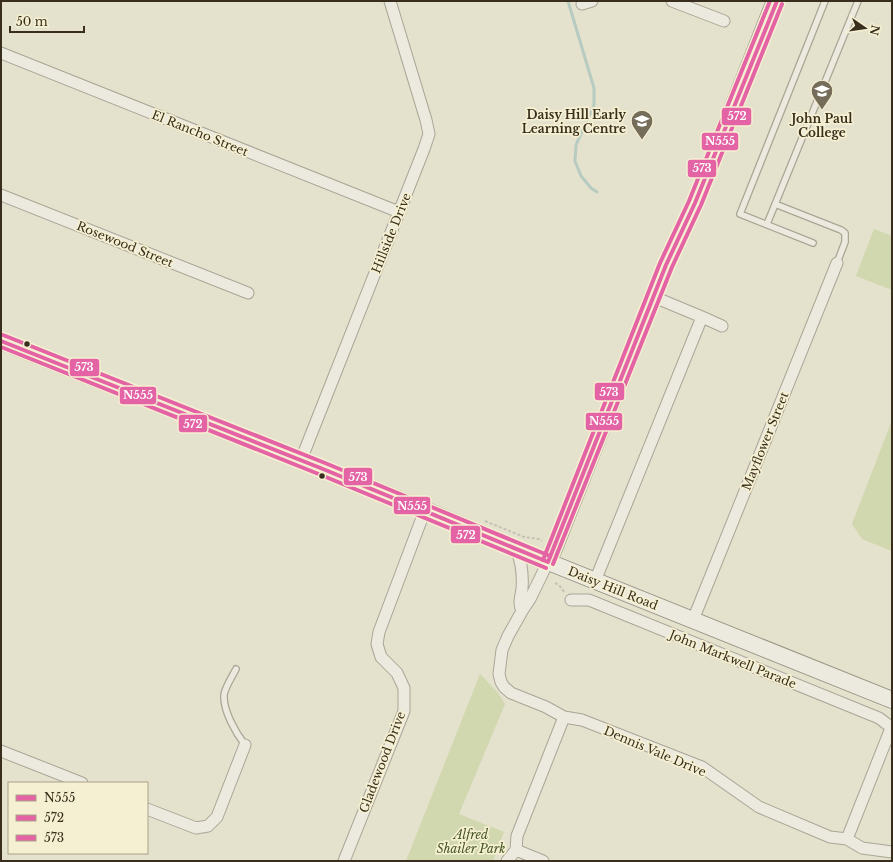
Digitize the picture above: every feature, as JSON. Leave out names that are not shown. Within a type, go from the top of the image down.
[{"type":"main road","points":[[548,562],[666,265],[695,203],[775,4]]},
{"type":"main road","name":"Daisy Hill Road","points":[[1,341],[301,460],[548,562],[892,700]]},
{"type":"street","name":"Hillside Drive","points":[[301,460],[429,134],[390,1]]},
{"type":"street","points":[[672,1],[724,21]]},
{"type":"street","name":"El Rancho Street","points":[[1,53],[399,212]]},
{"type":"street","name":"Rosewood Street","points":[[1,195],[248,293]]},
{"type":"street","name":"Mayflower Street","points":[[693,620],[837,263]]},
{"type":"street","points":[[654,298],[722,326]]},
{"type":"street","points":[[595,581],[702,317]]},
{"type":"street","name":"Gladewood Drive","points":[[344,861],[404,711],[404,688],[397,673],[381,657],[376,644],[379,632],[425,510]]},
{"type":"street","points":[[516,549],[522,562],[522,589],[519,606],[522,611],[530,599],[548,562]]},
{"type":"street","name":"John Markwell Parade","points":[[570,600],[589,600],[879,718],[892,728]]},
{"type":"street","name":"Dennis Vale Drive","points":[[522,611],[502,650],[499,674],[504,688],[511,693],[546,707],[564,717],[582,720],[702,768],[759,807],[830,837],[847,839],[862,848],[892,852]]},
{"type":"street","points":[[507,861],[516,850],[517,836],[564,717]]},
{"type":"street","points":[[847,839],[892,728]]},
{"type":"street","points":[[148,809],[196,828],[208,826],[217,817],[245,745]]},
{"type":"street","points":[[1,751],[79,782]]},
{"type":"street","points":[[516,850],[543,861]]},
{"type":"lane","points":[[813,243],[740,214],[825,1]]},
{"type":"lane","points":[[767,224],[858,1]]},
{"type":"lane","points":[[776,204],[841,230],[844,233],[845,242],[837,263]]},
{"type":"lane","points":[[236,669],[224,695],[225,708],[237,734],[245,745]]},
{"type":"path","points":[[555,582],[570,600]]},
{"type":"green space","points":[[874,229],[892,236],[892,290],[856,276]]},
{"type":"green space","points":[[892,420],[892,551],[862,539],[852,524]]},
{"type":"green space","name":"Alfred Shailer Park","points":[[480,674],[498,693],[505,704],[459,814],[504,832],[493,861],[406,861]]},
{"type":"waterway","points":[[568,1],[594,88],[594,105],[576,145],[575,161],[581,176],[591,188],[597,192]]},
{"type":"transit line","name":"573","points":[[543,560],[660,263],[689,201],[770,1]]},
{"type":"transit line","name":"N555","points":[[548,562],[666,265],[695,203],[777,1]]},
{"type":"transit line","name":"572","points":[[553,564],[672,267],[701,205],[782,4]]},
{"type":"transit line","name":"573","points":[[3,335],[325,463],[550,556]]},
{"type":"transit line","name":"N555","points":[[1,341],[323,469],[548,562]]},
{"type":"transit line","name":"572","points":[[1,347],[321,475],[546,568]]},
{"type":"place","name":"John Paul College","points":[[822,110]]},
{"type":"place","name":"Daisy Hill Early Learning Centre","points":[[642,140]]}]
